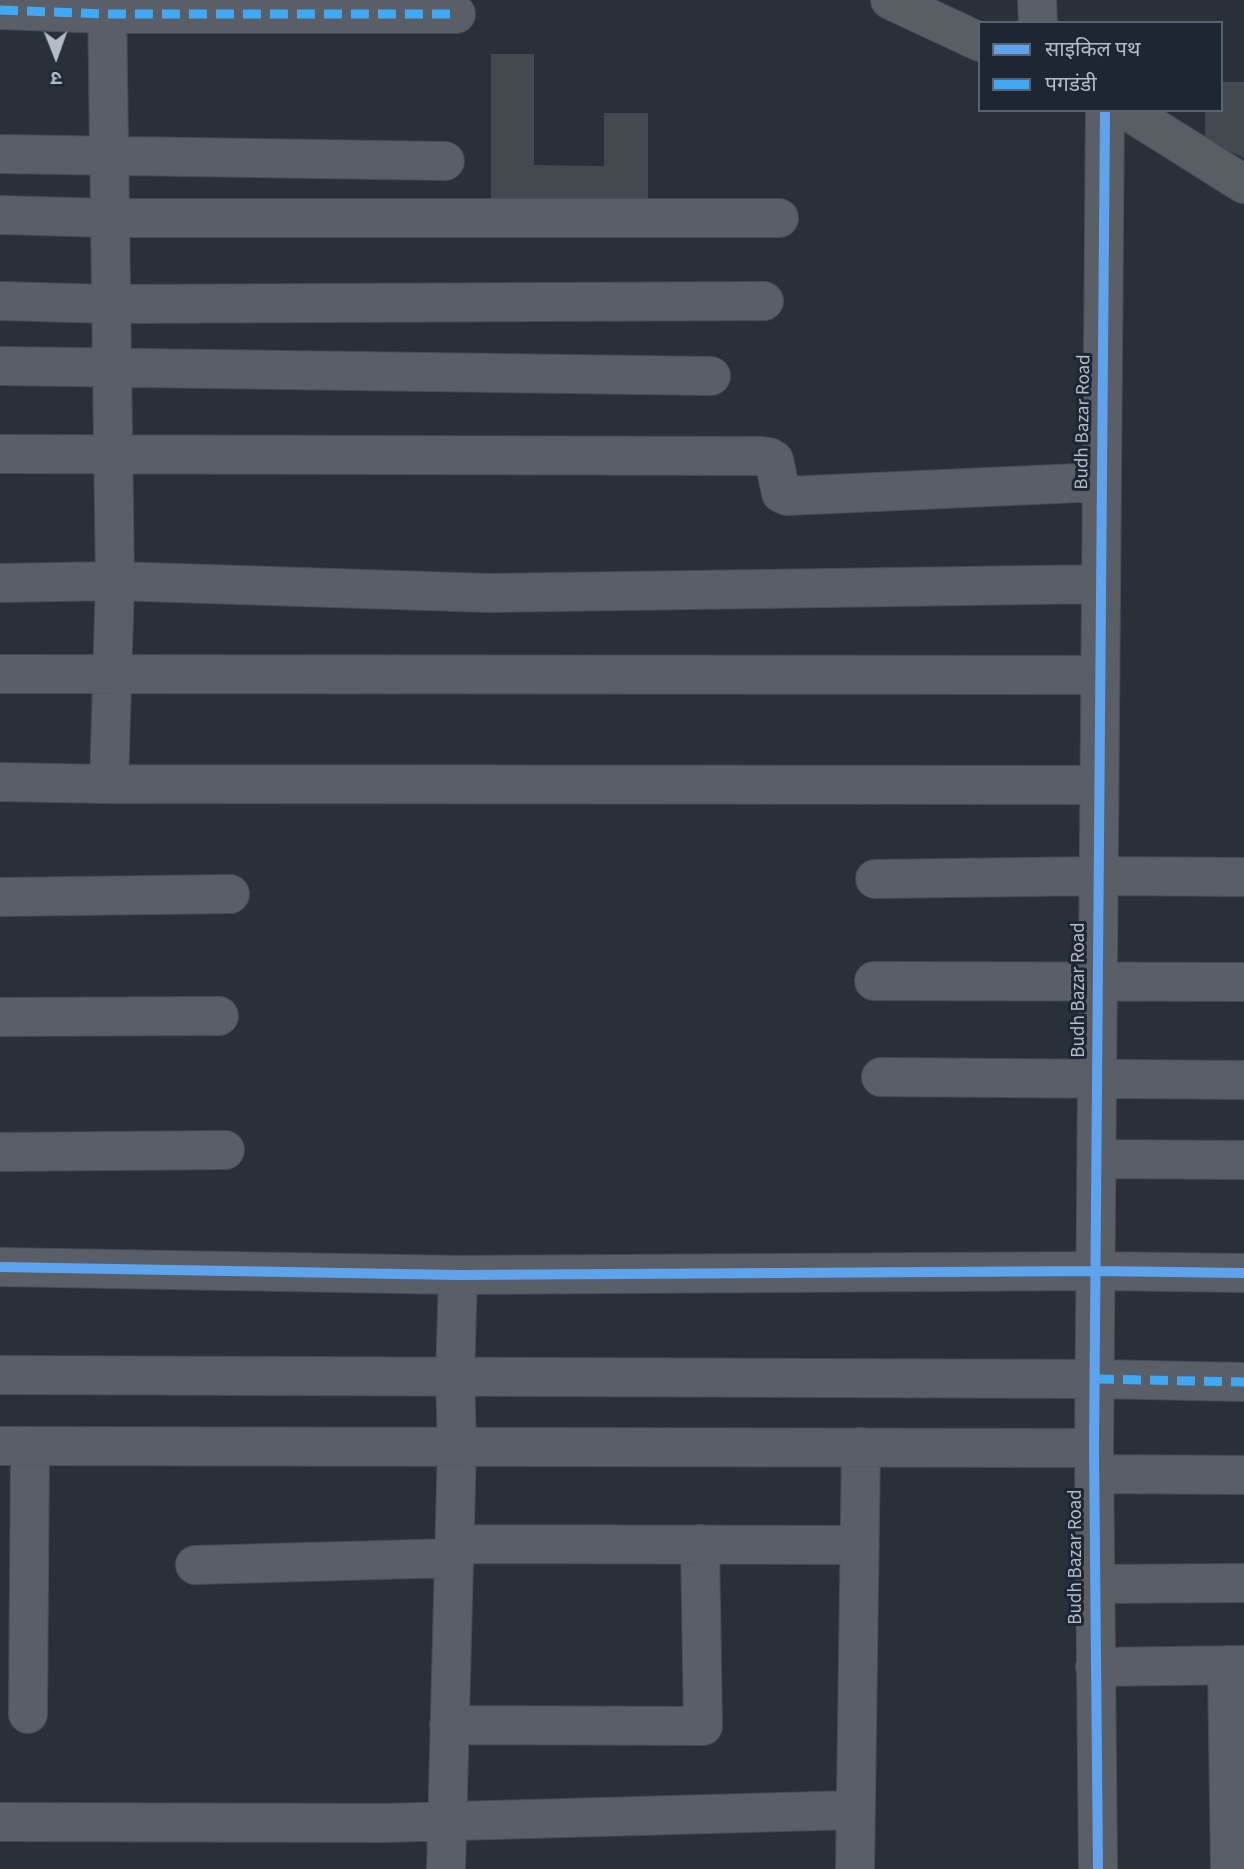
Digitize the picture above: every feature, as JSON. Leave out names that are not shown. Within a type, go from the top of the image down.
[{"type":"street","points":[[1037,0],[1038,21]]},
{"type":"street","points":[[903,4],[978,41]]},
{"type":"street","points":[[0,10],[107,7],[456,14]]},
{"type":"street","points":[[107,7],[115,581],[109,784]]},
{"type":"street","name":"Budh Bazar Road","points":[[1098,1869],[1094,1461],[1105,112]]},
{"type":"street","points":[[1129,112],[1244,184]]},
{"type":"street","points":[[0,154],[445,161]]},
{"type":"street","points":[[0,215],[110,218],[779,218]]},
{"type":"street","points":[[0,301],[111,304],[764,302]]},
{"type":"street","points":[[0,366],[711,376]]},
{"type":"street","points":[[0,454],[761,456],[774,460],[781,493],[787,496],[1100,482]]},
{"type":"street","points":[[0,583],[115,581],[489,593],[1100,584]]},
{"type":"street","points":[[0,674],[1100,675]]},
{"type":"street","points":[[0,782],[1099,785]]},
{"type":"street","points":[[875,879],[1244,877]]},
{"type":"street","points":[[0,897],[230,894]]},
{"type":"street","points":[[874,981],[1244,982]]},
{"type":"street","points":[[0,1017],[219,1016]]},
{"type":"street","points":[[881,1077],[1244,1080]]},
{"type":"street","points":[[0,1152],[225,1150]]},
{"type":"street","points":[[1097,1159],[1244,1160]]},
{"type":"street","points":[[0,1267],[458,1275],[1097,1271],[1244,1273]]},
{"type":"street","points":[[446,1869],[457,1446],[455,1378],[458,1275]]},
{"type":"street","points":[[0,1375],[1096,1379],[1244,1382]]},
{"type":"street","points":[[28,1714],[15,1446],[861,1447],[1094,1461],[1244,1475]]},
{"type":"street","points":[[855,1869],[861,1447]]},
{"type":"street","points":[[195,1565],[454,1551],[701,1545],[860,1545]]},
{"type":"street","points":[[449,1725],[703,1726],[701,1545]]},
{"type":"street","points":[[1095,1584],[1244,1583]]},
{"type":"street","points":[[1095,1667],[1235,1665],[1230,1869]]},
{"type":"street","points":[[0,1822],[446,1821],[855,1810]]},
{"type":"building","points":[[491,54],[534,54],[534,165],[604,166],[604,113],[648,113],[648,208],[491,207]]},
{"type":"building","points":[[1223,82],[1244,82],[1244,158],[1205,139],[1205,112],[1223,112]]},
{"type":"marked path","points":[[0,10],[108,14],[456,14]]},
{"type":"marked path","points":[[1096,1379],[1244,1382]]},
{"type":"cycle path","points":[[1098,1869],[1094,1448],[1105,112]]},
{"type":"cycle path","points":[[0,1267],[458,1275],[1097,1271],[1244,1273]]}]
